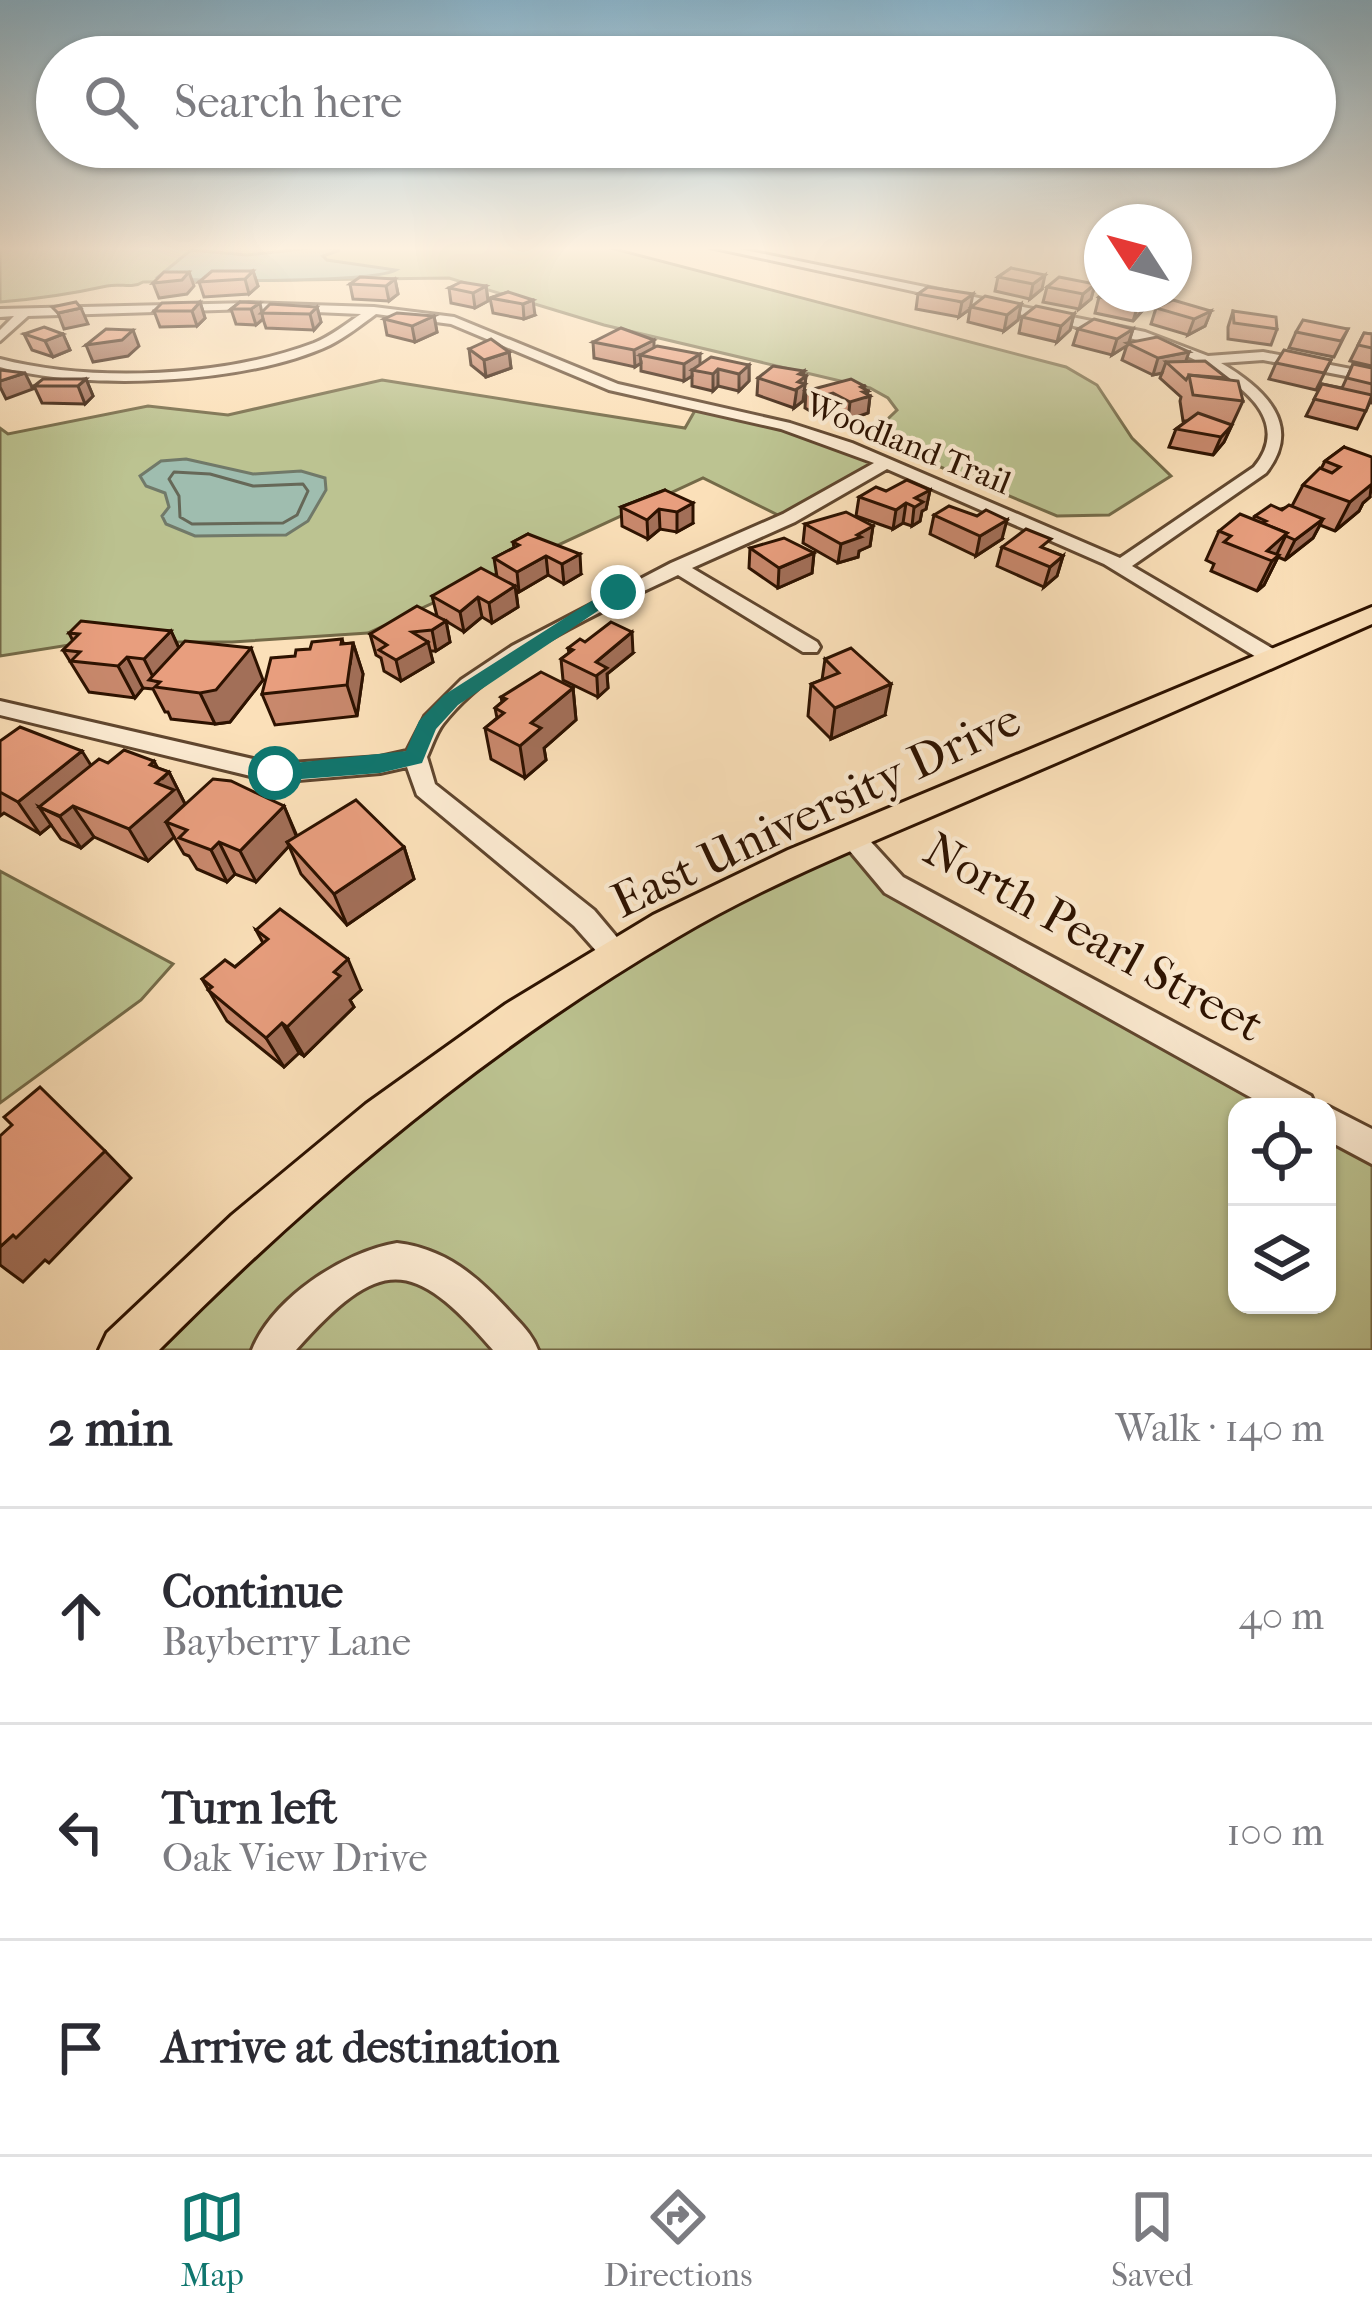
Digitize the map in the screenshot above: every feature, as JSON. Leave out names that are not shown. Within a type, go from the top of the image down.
[{"type":"main road","name":"East University Drive","points":[[124,1350],[203,1270],[394,1109],[510,1022],[617,954],[718,898],[1372,615]]},
{"type":"street","name":"Woodland Trail","points":[[0,313],[81,310]]},
{"type":"street","points":[[0,363],[91,379],[207,368],[310,349],[374,310]]},
{"type":"street","name":"Woodland Trail","points":[[374,310],[475,327],[614,387],[785,425],[886,464],[1120,566],[1273,658]]},
{"type":"street","points":[[1019,310],[1145,336],[1203,360],[1245,385],[1268,411],[1277,433],[1274,454],[1260,470],[1120,566]]},
{"type":"street","points":[[0,337],[26,312]]},
{"type":"street","points":[[1203,360],[1263,356],[1372,377]]},
{"type":"street","points":[[617,954],[584,918],[425,789],[415,757],[426,726],[451,700],[593,606],[786,519],[886,464]]},
{"type":"street","points":[[676,567],[810,647]]},
{"type":"street","points":[[0,708],[275,773],[357,768],[415,757]]},
{"type":"street","name":"North Pearl Street","points":[[852,838],[894,885],[1284,1098]]},
{"type":"street","points":[[1336,1127],[1372,1147]]},
{"type":"street","points":[[271,1350],[307,1309],[347,1278],[382,1264],[419,1264],[460,1289],[519,1350]]},
{"type":"green space","points":[[555,310],[848,310],[1066,367],[1097,385],[1132,438],[1171,476],[1109,515],[1057,516],[869,437],[897,410],[888,398],[870,388]]},
{"type":"green space","points":[[382,380],[685,428],[697,407],[764,420],[886,463],[786,519],[703,478],[368,633],[232,642],[88,642],[0,656],[0,428],[8,434],[148,406],[228,415]]},
{"type":"green space","points":[[852,838],[864,854],[1284,1098],[1228,1098],[1228,1314],[1336,1314],[1336,1127],[1372,1147],[1372,1350],[124,1350],[453,1063]]},
{"type":"green space","points":[[0,871],[173,964],[141,1000],[0,1103]]},
{"type":"water","points":[[186,459],[253,474],[301,471],[325,478],[326,490],[308,521],[286,535],[195,536],[166,524],[162,516],[169,507],[165,493],[146,486],[140,476],[161,461]]},
{"type":"building","points":[[264,310],[314,310],[310,314],[261,313]]},
{"type":"building","points":[[1031,310],[1074,314],[1061,326],[1022,317]]},
{"type":"building","points":[[1192,310],[1211,311],[1194,319],[1170,312]]},
{"type":"building","points":[[1233,311],[1276,317],[1277,329],[1234,323]]},
{"type":"building","points":[[397,313],[434,316],[412,326],[384,319]]},
{"type":"building","points":[[1094,319],[1133,329],[1117,339],[1078,329]]},
{"type":"building","points":[[1303,320],[1348,329],[1341,341],[1296,332]]},
{"type":"building","points":[[44,327],[63,334],[45,341],[24,334]]},
{"type":"building","points":[[621,328],[654,340],[634,350],[593,342]]},
{"type":"building","points":[[106,329],[133,330],[122,340],[86,345]]},
{"type":"building","points":[[1364,333],[1372,334],[1372,348],[1358,345]]},
{"type":"building","points":[[1157,337],[1189,352],[1158,358],[1127,343]]},
{"type":"building","points":[[491,339],[509,352],[484,360],[469,349]]},
{"type":"building","points":[[657,346],[700,354],[684,364],[640,355]]},
{"type":"building","points":[[1284,350],[1331,360],[1324,373],[1276,363]]},
{"type":"building","points":[[711,357],[749,365],[739,374],[692,370]]},
{"type":"building","points":[[1205,361],[1227,378],[1189,375],[1186,380],[1166,362]]},
{"type":"building","points":[[1353,364],[1372,368],[1372,384],[1347,378]]},
{"type":"building","points":[[773,366],[804,371],[799,374],[806,376],[798,382],[805,384],[795,390],[758,378]]},
{"type":"building","points":[[0,370],[25,373],[0,381]]},
{"type":"building","points":[[1189,375],[1238,381],[1243,401],[1193,395]]},
{"type":"building","points":[[43,379],[86,379],[78,386],[34,386]]},
{"type":"building","points":[[851,379],[870,396],[850,402],[833,393],[818,397],[806,391]]},
{"type":"building","points":[[1322,384],[1372,395],[1366,411],[1314,399]]},
{"type":"building","points":[[1198,413],[1232,425],[1221,437],[1176,429]]},
{"type":"building","points":[[1344,447],[1372,457],[1372,484],[1350,502],[1303,485],[1320,468],[1332,473],[1340,467],[1325,461]]},
{"type":"building","points":[[907,480],[930,490],[915,498],[923,502],[915,507],[906,503],[896,510],[859,497],[876,487],[886,491]]},
{"type":"building","points":[[665,490],[693,503],[677,512],[659,509],[647,520],[621,507]]},
{"type":"building","points":[[1271,505],[1282,510],[1289,505],[1323,519],[1295,540],[1255,516]]},
{"type":"building","points":[[949,506],[977,516],[986,510],[1007,520],[980,536],[934,515]]},
{"type":"building","points":[[846,512],[873,526],[857,535],[861,537],[841,544],[805,524]]},
{"type":"building","points":[[1240,514],[1287,533],[1267,551],[1279,555],[1272,561],[1224,542],[1231,536],[1219,531]]},
{"type":"building","points":[[1026,529],[1051,539],[1041,547],[1063,556],[1050,567],[1002,547]]},
{"type":"building","points":[[528,534],[580,554],[562,564],[546,556],[517,572],[494,558],[519,545],[513,542]]},
{"type":"building","points":[[784,538],[814,553],[779,568],[750,548]]},
{"type":"building","points":[[481,568],[515,586],[489,603],[478,597],[460,612],[432,596]]},
{"type":"building","points":[[417,606],[446,621],[432,630],[412,632],[428,642],[396,660],[379,650],[387,645],[370,634]]},
{"type":"building","points":[[81,621],[171,631],[144,659],[127,657],[118,666],[71,661],[80,652],[63,650],[79,634],[69,633]]},
{"type":"building","points":[[611,622],[632,632],[596,662],[607,668],[596,676],[561,659],[580,639],[585,642]]},
{"type":"building","points":[[342,639],[341,644],[353,643],[347,685],[262,694],[271,658],[295,656],[296,650],[310,649],[312,642]]},
{"type":"building","points":[[185,641],[251,648],[216,690],[200,693],[155,687],[160,682],[149,680]]},
{"type":"building","points":[[851,648],[891,684],[835,708],[811,684],[839,673],[825,659]]},
{"type":"building","points":[[541,672],[573,688],[531,723],[541,728],[520,746],[485,728],[504,713],[495,708],[506,699],[501,697]]},
{"type":"building","points":[[20,727],[82,751],[18,802],[0,792],[0,741]]},
{"type":"building","points":[[124,750],[169,772],[156,783],[174,790],[129,829],[73,806],[60,816],[39,807],[99,759],[108,763]]},
{"type":"building","points":[[213,779],[231,781],[284,806],[240,851],[219,842],[211,850],[179,838],[187,830],[166,822]]},
{"type":"building","points":[[356,800],[404,847],[334,894],[287,842]]},
{"type":"building","points":[[280,909],[348,959],[334,972],[340,976],[287,1027],[282,1023],[266,1038],[208,990],[212,987],[202,979],[225,960],[235,967],[268,939],[256,930]]},
{"type":"building","points":[[40,1087],[105,1151],[16,1238],[13,1235],[0,1247],[0,1136],[12,1125],[4,1117]]},
{"type":"route","points":[[275,773],[380,765],[415,757],[426,726],[451,700],[618,592]]}]
